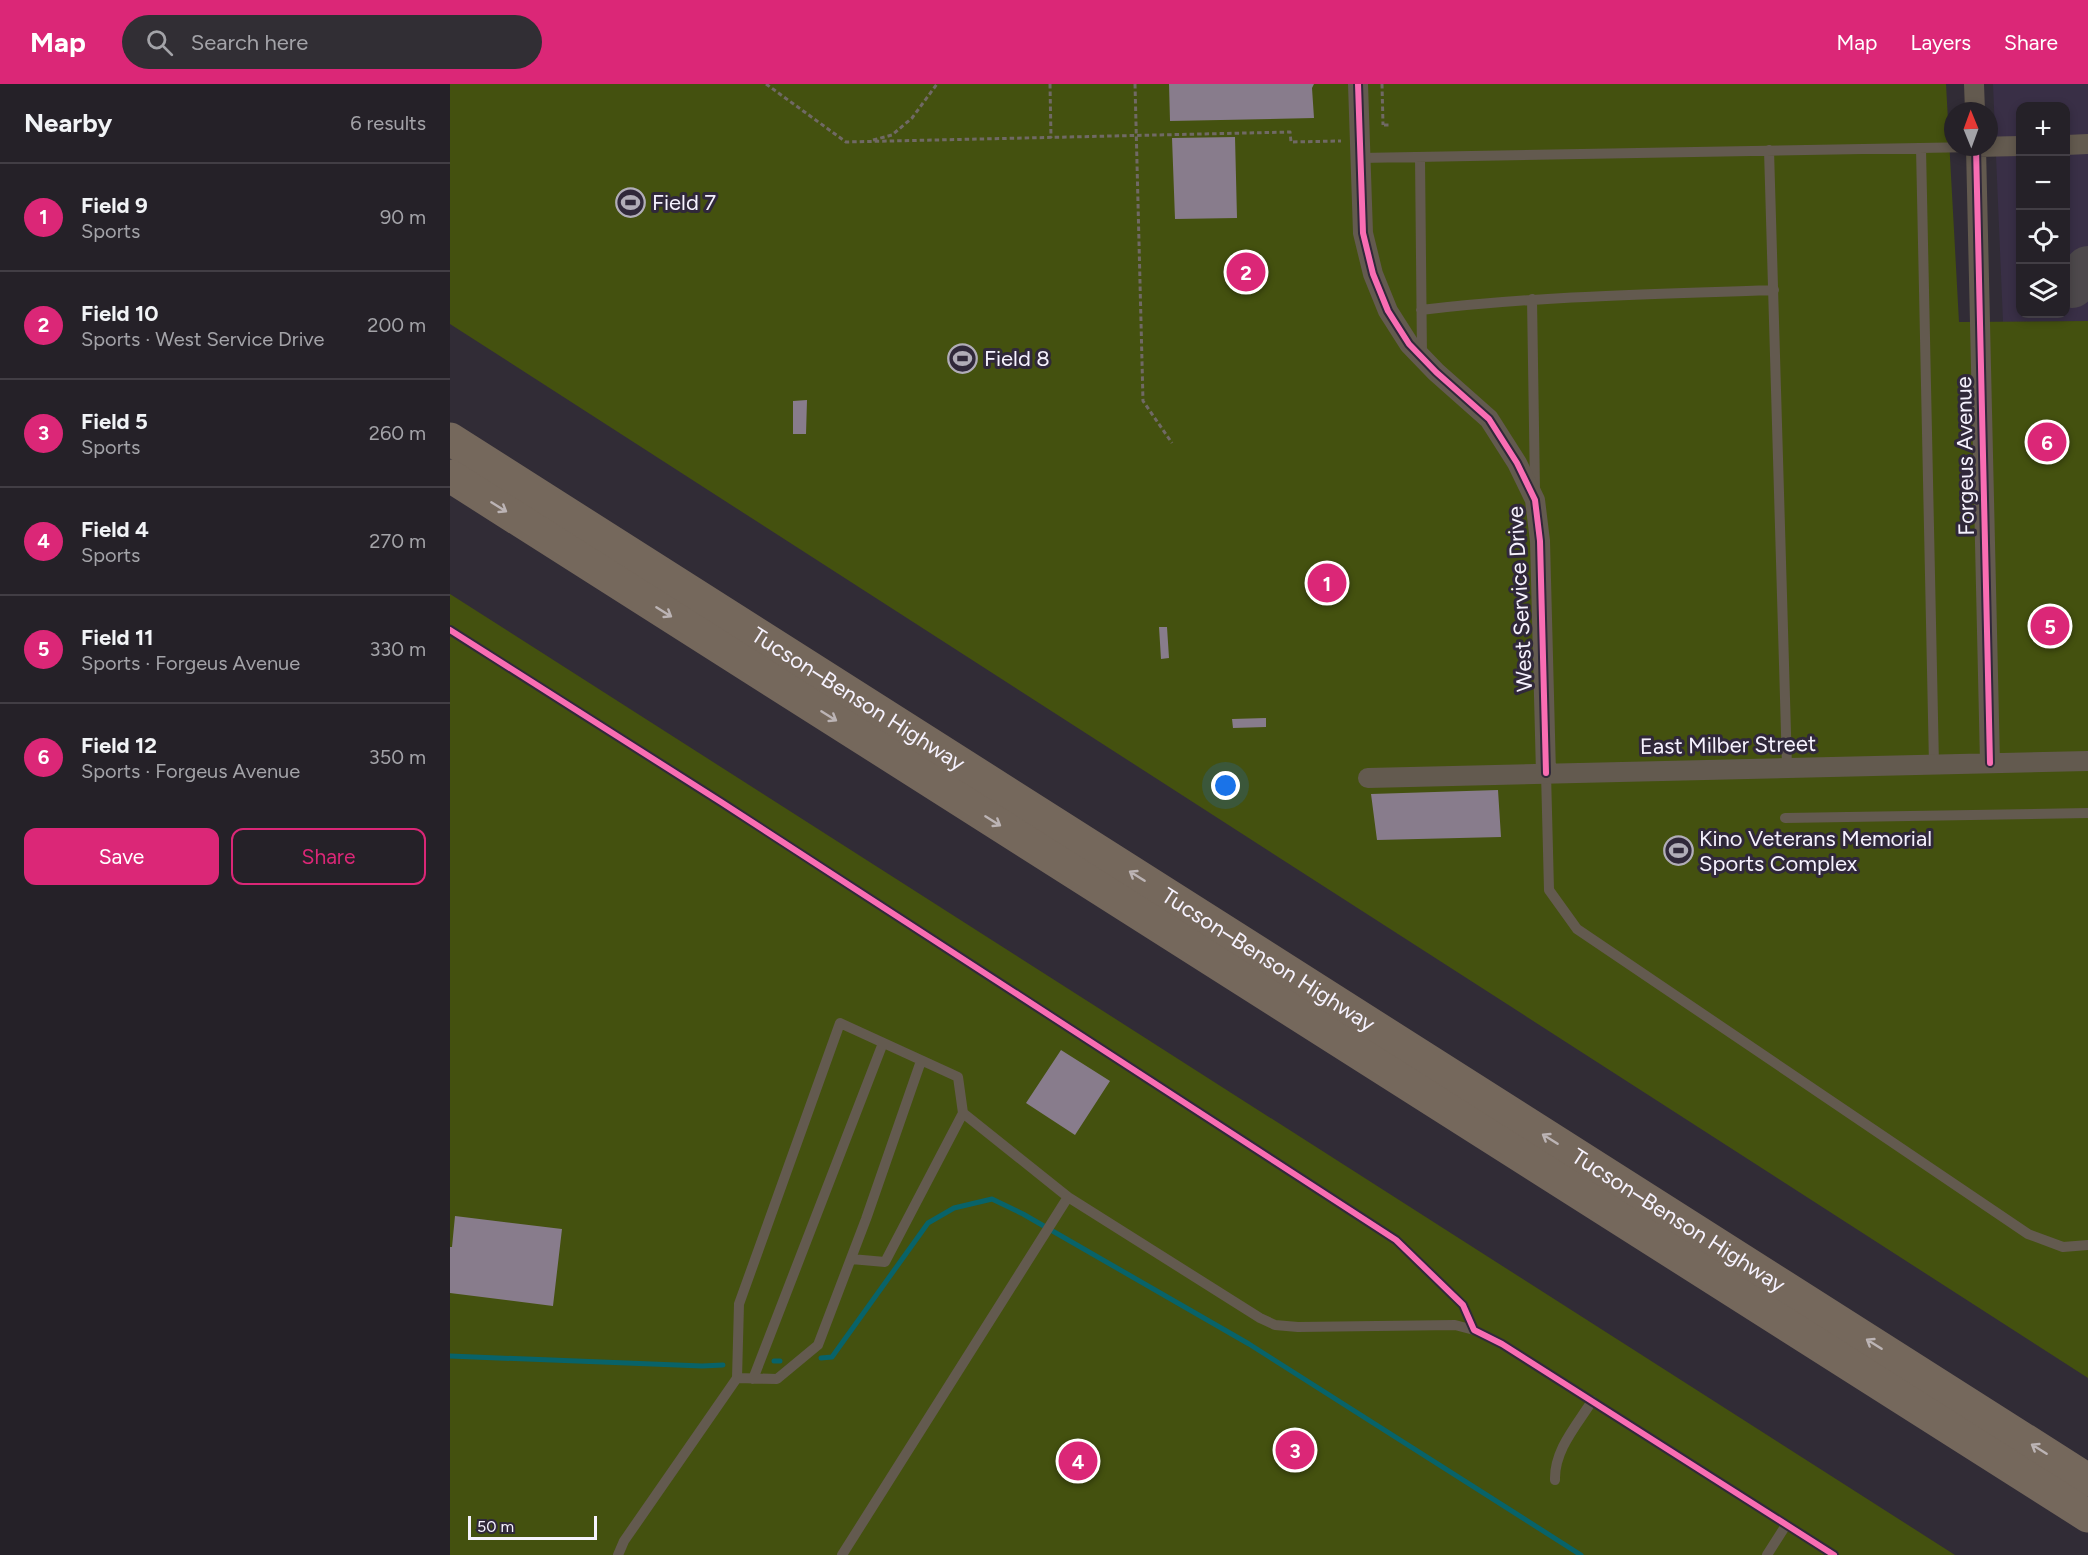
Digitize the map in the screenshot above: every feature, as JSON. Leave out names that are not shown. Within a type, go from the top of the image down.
[{"type":"highway","name":"Tucson–Benson Highway","points":[[450,439],[2088,1480]]},
{"type":"highway","name":"Tucson–Benson Highway","points":[[450,476],[2088,1516]]},
{"type":"street","name":"West Service Drive","points":[[1358,84],[1363,233],[1373,274],[1388,311],[1409,344],[1489,419],[1517,463],[1535,500],[1540,541],[1546,773]]},
{"type":"street","points":[[1974,84],[1975,102]]},
{"type":"street","points":[[2070,145],[2088,144]]},
{"type":"street","points":[[1998,146],[2016,146]]},
{"type":"street","name":"Forgeus Avenue","points":[[1976,156],[1990,763]]},
{"type":"street","name":"East Milber Street","points":[[1368,778],[2088,761]]},
{"type":"lane","points":[[1921,148],[1934,765]]},
{"type":"lane","points":[[1360,158],[1944,148]]},
{"type":"lane","points":[[1769,150],[1787,767]]},
{"type":"lane","points":[[1420,157],[1422,357]]},
{"type":"lane","points":[[1421,310],[1532,299],[1774,290]]},
{"type":"lane","points":[[1532,299],[1535,500]]},
{"type":"lane","points":[[1546,773],[1549,890],[1577,929],[2028,1234],[2063,1247],[2088,1245]]},
{"type":"lane","points":[[1785,818],[2088,813]]},
{"type":"lane","points":[[618,1555],[624,1541],[737,1378],[739,1304],[840,1023],[958,1077],[963,1113],[885,1262],[851,1259]]},
{"type":"lane","points":[[753,1379],[883,1043]]},
{"type":"lane","points":[[737,1378],[777,1380],[818,1345],[921,1061]]},
{"type":"lane","points":[[963,1113],[1068,1197],[1260,1318],[1275,1325],[1298,1327],[1455,1325],[1474,1330]]},
{"type":"lane","points":[[842,1555],[1068,1197]]},
{"type":"lane","points":[[1555,1480],[1558,1454],[1592,1401]]},
{"type":"lane","points":[[1767,1555],[1786,1525]]},
{"type":"path","points":[[766,84],[846,142],[1290,132],[1291,142],[1347,141]]},
{"type":"path","points":[[868,142],[892,135],[912,118],[937,84]]},
{"type":"path","points":[[1050,84],[1051,138]]},
{"type":"path","points":[[1135,84],[1143,401],[1172,443]]},
{"type":"path","points":[[1382,84],[1383,125]]},
{"type":"path","points":[[1377,125],[1391,125]]},
{"type":"shaded area","points":[[1993,84],[2088,84],[2088,321],[2003,322],[1996,156],[1998,156],[1998,102],[1994,102]]},
{"type":"green space","name":"Kino Veterans Memorial Sports Complex","points":[[450,84],[1946,84],[1944,156],[1950,156],[1959,322],[2088,321],[2088,1378],[450,324]]},
{"type":"green space","points":[[450,594],[1955,1555],[450,1555]]},
{"type":"building","points":[[1169,84],[1314,84],[1312,88],[1314,118],[1170,121]]},
{"type":"building","points":[[1235,137],[1237,218],[1175,219],[1172,138]]},
{"type":"building","points":[[807,400],[806,434],[793,434],[793,401]]},
{"type":"building","points":[[1159,627],[1167,627],[1169,658],[1161,659]]},
{"type":"building","points":[[1266,718],[1266,727],[1233,728],[1232,719]]},
{"type":"building","points":[[1498,790],[1501,837],[1377,840],[1371,794]]},
{"type":"building","points":[[1061,1050],[1110,1081],[1075,1135],[1026,1103]]},
{"type":"building","points":[[455,1216],[562,1229],[553,1306],[450,1293],[450,1247],[452,1247]]},
{"type":"waterway","points":[[821,1358],[832,1357],[928,1223],[954,1208],[992,1199],[1023,1214],[1249,1344],[1581,1555]]},
{"type":"waterway","points":[[450,1356],[723,1365]]},
{"type":"waterway","points":[[774,1361],[780,1361]]},
{"type":"taxiway","points":[[2072,285],[2088,269]]},
{"type":"cycle path","points":[[1358,84],[1363,233],[1373,274],[1388,311],[1409,344],[1436,372],[1489,419],[1517,463],[1535,500],[1540,541],[1546,773]]},
{"type":"cycle path","points":[[1976,156],[1990,763]]},
{"type":"cycle path","points":[[450,630],[721,802],[1396,1240],[1463,1305],[1474,1330],[1502,1344],[1834,1555]]},
{"type":"place","name":"Field 7","points":[[631,202]]},
{"type":"place","name":"Field 10","points":[[1246,272]]},
{"type":"place","name":"Field 8","points":[[963,358]]},
{"type":"place","name":"Field 12","points":[[2047,442]]},
{"type":"place","name":"Field 9","points":[[1327,583]]},
{"type":"place","name":"Field 11","points":[[2050,626]]},
{"type":"place","name":"Kino Veterans Memorial Sports Complex","points":[[1678,851]]},
{"type":"place","name":"Field 5","points":[[1295,1450]]},
{"type":"place","name":"Field 4","points":[[1078,1461]]}]
